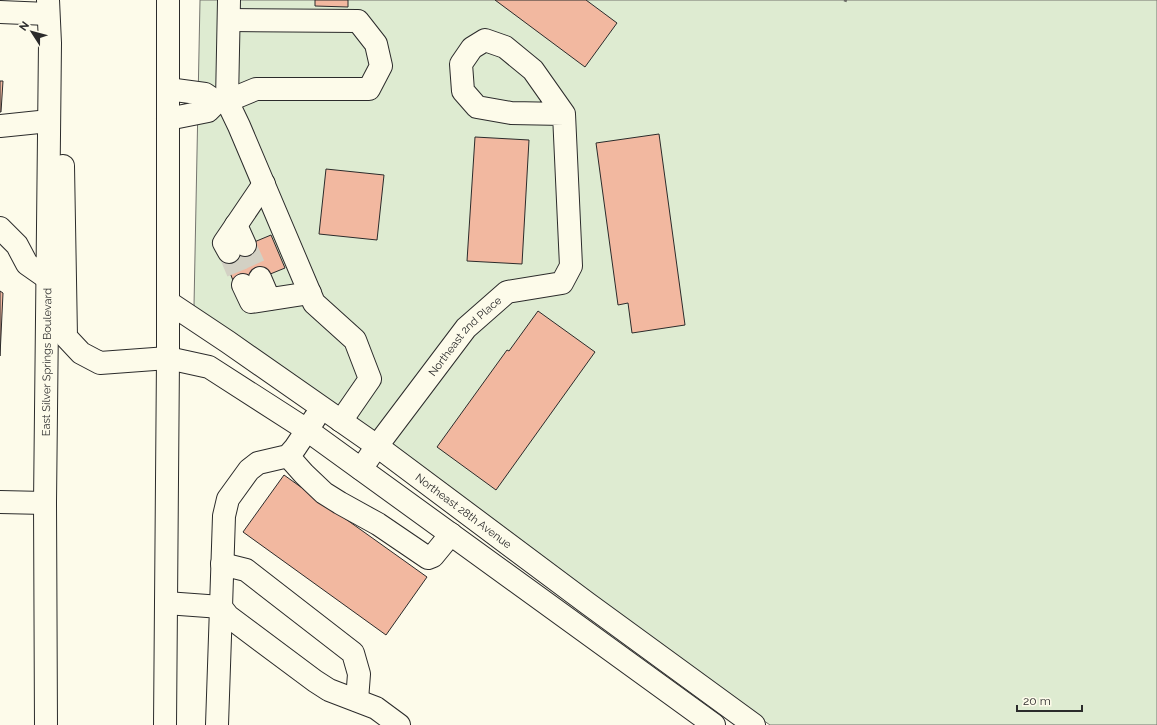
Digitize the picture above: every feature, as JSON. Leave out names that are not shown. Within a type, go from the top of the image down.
[{"type":"street","points":[[165,725],[168,358],[168,0]]},
{"type":"street","points":[[0,12],[48,7]]},
{"type":"street","name":"East Silver Springs Boulevard","points":[[46,725],[45,503],[50,43],[48,7]]},
{"type":"street","points":[[168,120],[208,112],[222,102],[256,89],[369,89],[381,66],[376,44],[358,21],[229,10],[222,102],[264,184],[314,303],[355,340],[370,379],[341,421]]},
{"type":"street","points":[[485,40],[505,47],[533,70],[564,114],[511,113],[477,107],[463,90],[461,64],[472,48],[485,40]]},
{"type":"street","points":[[50,43],[64,86],[63,166],[66,337],[81,353],[100,363],[168,358],[209,368],[307,430],[714,725]]},
{"type":"street","points":[[168,89],[205,94],[222,102]]},
{"type":"street","name":"Northeast 2nd Place","points":[[361,469],[466,328],[507,292],[562,283],[571,266],[564,114]]},
{"type":"street","points":[[0,126],[49,121]]},
{"type":"street","points":[[237,249],[224,242],[264,184]]},
{"type":"street","points":[[0,228],[17,246],[27,264],[47,278]]},
{"type":"street","points":[[252,282],[251,302],[310,293]]},
{"type":"street","name":"Northeast 28th Avenue","points":[[168,302],[377,446],[586,603],[754,725]]},
{"type":"street","points":[[217,725],[224,516],[228,499],[248,470],[258,463],[288,456],[322,407]]},
{"type":"street","points":[[288,456],[324,493],[378,524],[428,558],[433,556],[451,534]]},
{"type":"street","points":[[0,502],[45,503]]},
{"type":"street","points":[[222,564],[246,570],[353,653],[359,674],[357,700]]},
{"type":"street","points":[[166,603],[221,607],[228,616],[315,681],[329,690],[376,708],[399,725]]},
{"type":"green space","points":[[200,0],[1157,0],[1157,725],[770,725],[578,590],[194,306]]},
{"type":"building","points":[[315,0],[348,0],[348,7],[315,6]]},
{"type":"building","points":[[495,0],[586,0],[617,23],[585,67]]},
{"type":"building","points":[[0,81],[3,81],[1,112],[0,112]]},
{"type":"building","points":[[659,134],[685,325],[632,333],[628,303],[618,305],[596,143]]},
{"type":"building","points":[[475,137],[529,140],[522,264],[467,261]]},
{"type":"building","points":[[326,169],[384,175],[377,240],[319,234]]},
{"type":"building","points":[[271,235],[285,268],[236,288],[223,255]]},
{"type":"building","points":[[0,291],[3,293],[0,356]]},
{"type":"building","points":[[538,311],[595,352],[496,490],[437,447],[507,350],[509,351]]},
{"type":"building","points":[[284,475],[427,577],[386,635],[243,532]]},
{"type":"tunnel","points":[[245,245],[260,278]]},
{"type":"tunnel","points":[[229,252],[243,285]]}]
